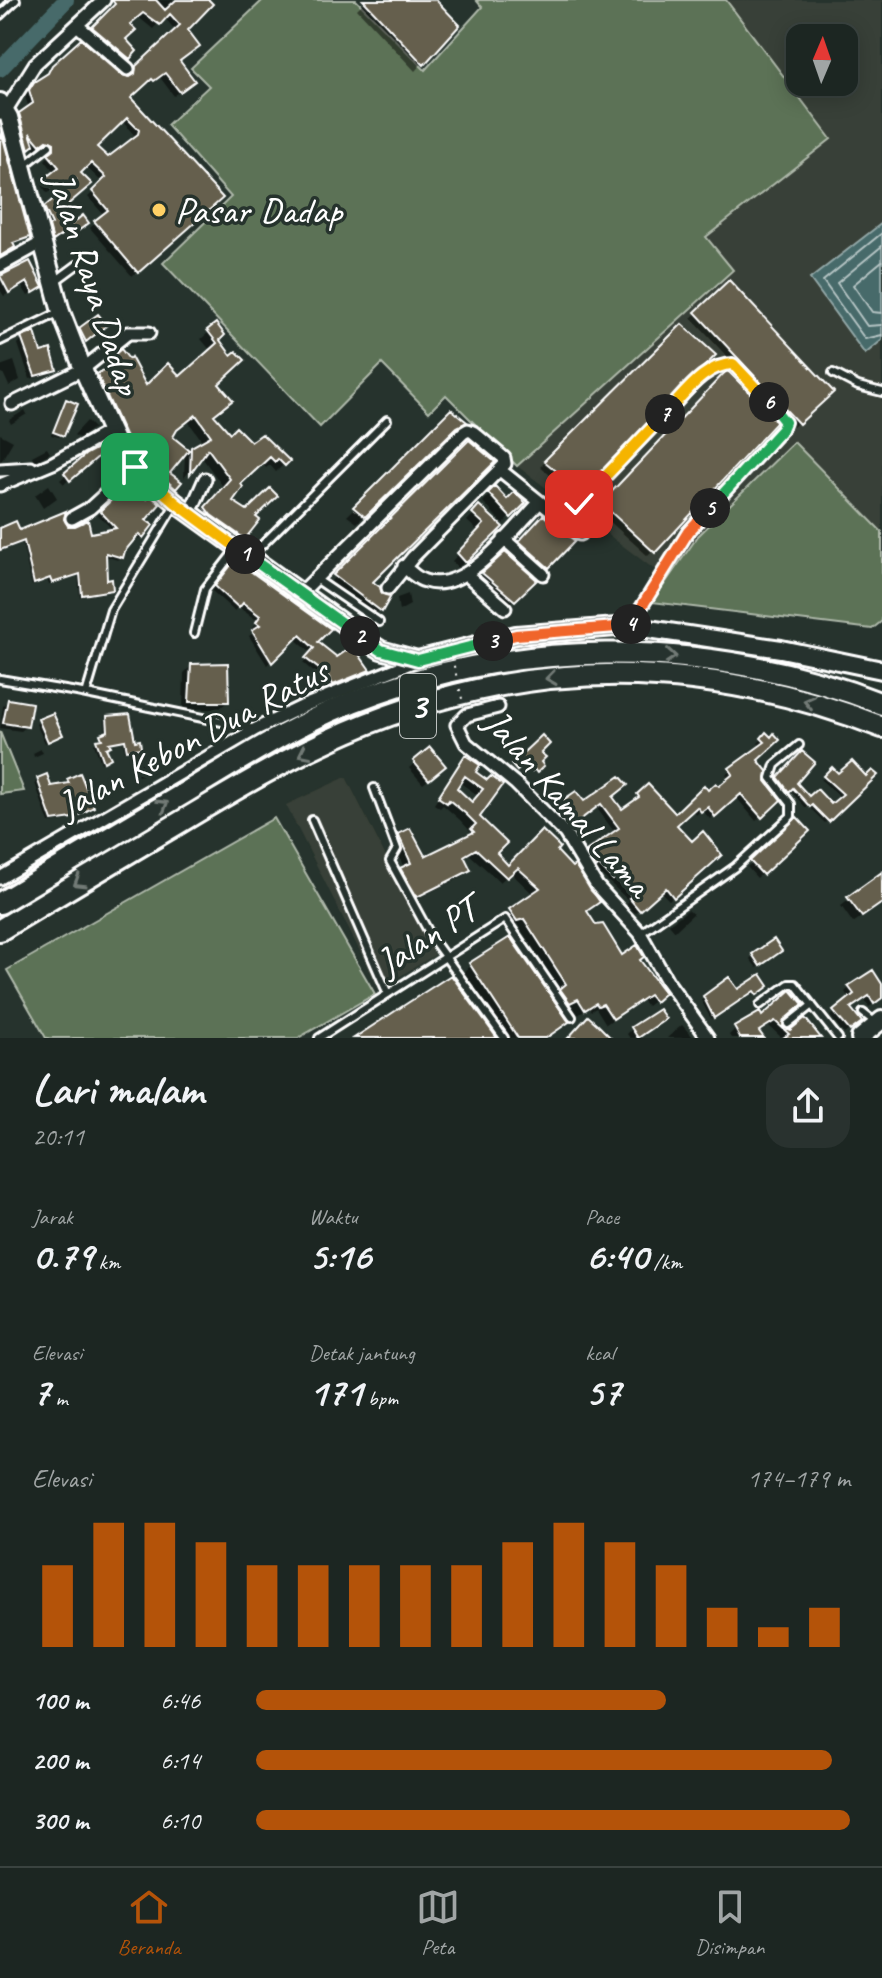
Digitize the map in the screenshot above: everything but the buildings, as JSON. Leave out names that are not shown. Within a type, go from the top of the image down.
[{"type":"highway","name":"3","points":[[0,903],[252,752],[332,711],[414,682],[474,666],[560,655],[646,653],[725,661],[833,685],[882,704]]},
{"type":"highway","name":"3","points":[[0,930],[265,772],[347,732],[426,703],[481,688],[563,676],[647,673],[722,682],[828,706],[882,727]]},
{"type":"main road","name":"Jalan Raya Dadap","points":[[2,108],[43,239],[61,312],[122,456],[176,503],[333,618],[381,650],[418,660]]},
{"type":"main road","points":[[418,660],[516,635],[629,626],[781,649],[882,670]]},
{"type":"main road","points":[[860,1038],[873,1019]]},
{"type":"street","points":[[2,108],[35,64],[104,0]]},
{"type":"street","points":[[77,25],[128,69]]},
{"type":"street","points":[[0,266],[43,239]]},
{"type":"street","points":[[12,404],[83,369],[128,333],[149,333]]},
{"type":"street","points":[[301,593],[468,430],[504,458],[505,464],[404,566],[388,588]]},
{"type":"street","points":[[0,485],[110,431]]},
{"type":"street","points":[[72,518],[90,508],[135,467]]},
{"type":"street","points":[[0,470],[40,468]]},
{"type":"street","points":[[500,470],[580,534]]},
{"type":"street","points":[[190,513],[205,479]]},
{"type":"street","points":[[404,566],[420,580],[428,582],[441,583],[467,575],[540,502]]},
{"type":"street","points":[[504,539],[543,574]]},
{"type":"street","points":[[467,575],[505,608]]},
{"type":"street","name":"Jalan Kebon Dua Ratus","points":[[0,878],[256,729],[306,705],[418,660]]},
{"type":"street","name":"Jalan Kamal Lama","points":[[498,707],[467,715],[457,725],[466,743],[516,784],[565,833],[597,886],[640,933],[667,981],[708,1038]]},
{"type":"lane","points":[[0,15],[13,1]]},
{"type":"lane","points":[[22,167],[49,146]]},
{"type":"lane","points":[[54,283],[77,265]]},
{"type":"lane","points":[[0,341],[61,312]]},
{"type":"lane","points":[[579,504],[703,375],[718,365],[733,364],[783,417],[785,422],[782,429],[688,532],[629,626]]},
{"type":"lane","points":[[833,373],[858,386],[882,392]]},
{"type":"lane","points":[[194,633],[205,589],[387,420]]},
{"type":"lane","points":[[86,694],[111,610],[176,503]]},
{"type":"lane","points":[[316,579],[378,622],[360,636]]},
{"type":"lane","points":[[333,618],[348,601]]},
{"type":"lane","points":[[360,636],[364,612]]},
{"type":"lane","points":[[0,679],[256,729]]},
{"type":"lane","points":[[640,933],[735,867],[791,816],[791,804],[771,778],[775,765],[799,745]]},
{"type":"lane","points":[[374,788],[397,849],[390,861],[421,920],[504,1038]]},
{"type":"lane","points":[[312,820],[388,994]]},
{"type":"lane","name":"Jalan PT","points":[[319,1038],[505,919],[572,1017]]},
{"type":"lane","points":[[760,1005],[792,984],[838,1038]]},
{"type":"lane","points":[[788,1024],[812,1005]]},
{"type":"path","points":[[452,658],[465,711]]},
{"type":"shaded area","points":[[726,0],[882,0],[882,532],[794,443],[698,536],[667,579],[517,466],[733,270],[706,238],[831,139],[799,96],[858,96],[858,24],[786,24],[786,79]]},
{"type":"shaded area","points":[[346,777],[435,955],[379,989],[286,805]]},
{"type":"green space","points":[[263,0],[356,0],[425,70],[482,7],[476,0],[726,0],[786,79],[786,96],[799,96],[831,139],[706,237],[733,270],[517,466],[446,395],[429,412],[382,364],[320,427],[163,263],[231,197],[167,125],[209,86],[191,68]]},
{"type":"green space","points":[[794,442],[882,532],[882,621],[872,629],[652,602],[698,536]]},
{"type":"green space","points":[[0,732],[24,791],[0,794]]},
{"type":"green space","points":[[274,818],[375,994],[298,1038],[46,1038],[7,970]]},
{"type":"water","points":[[882,223],[882,340],[865,354],[810,279]]},
{"type":"waterway","points":[[0,69],[66,0]]},
{"type":"place","name":"Pasar Dadap","points":[[159,210]]},
{"type":"route","points":[[135,467],[176,503],[345,627],[381,650],[418,660],[516,635],[629,626],[688,532],[782,429],[785,422],[783,417],[733,364],[718,365],[703,375],[579,504]]}]
